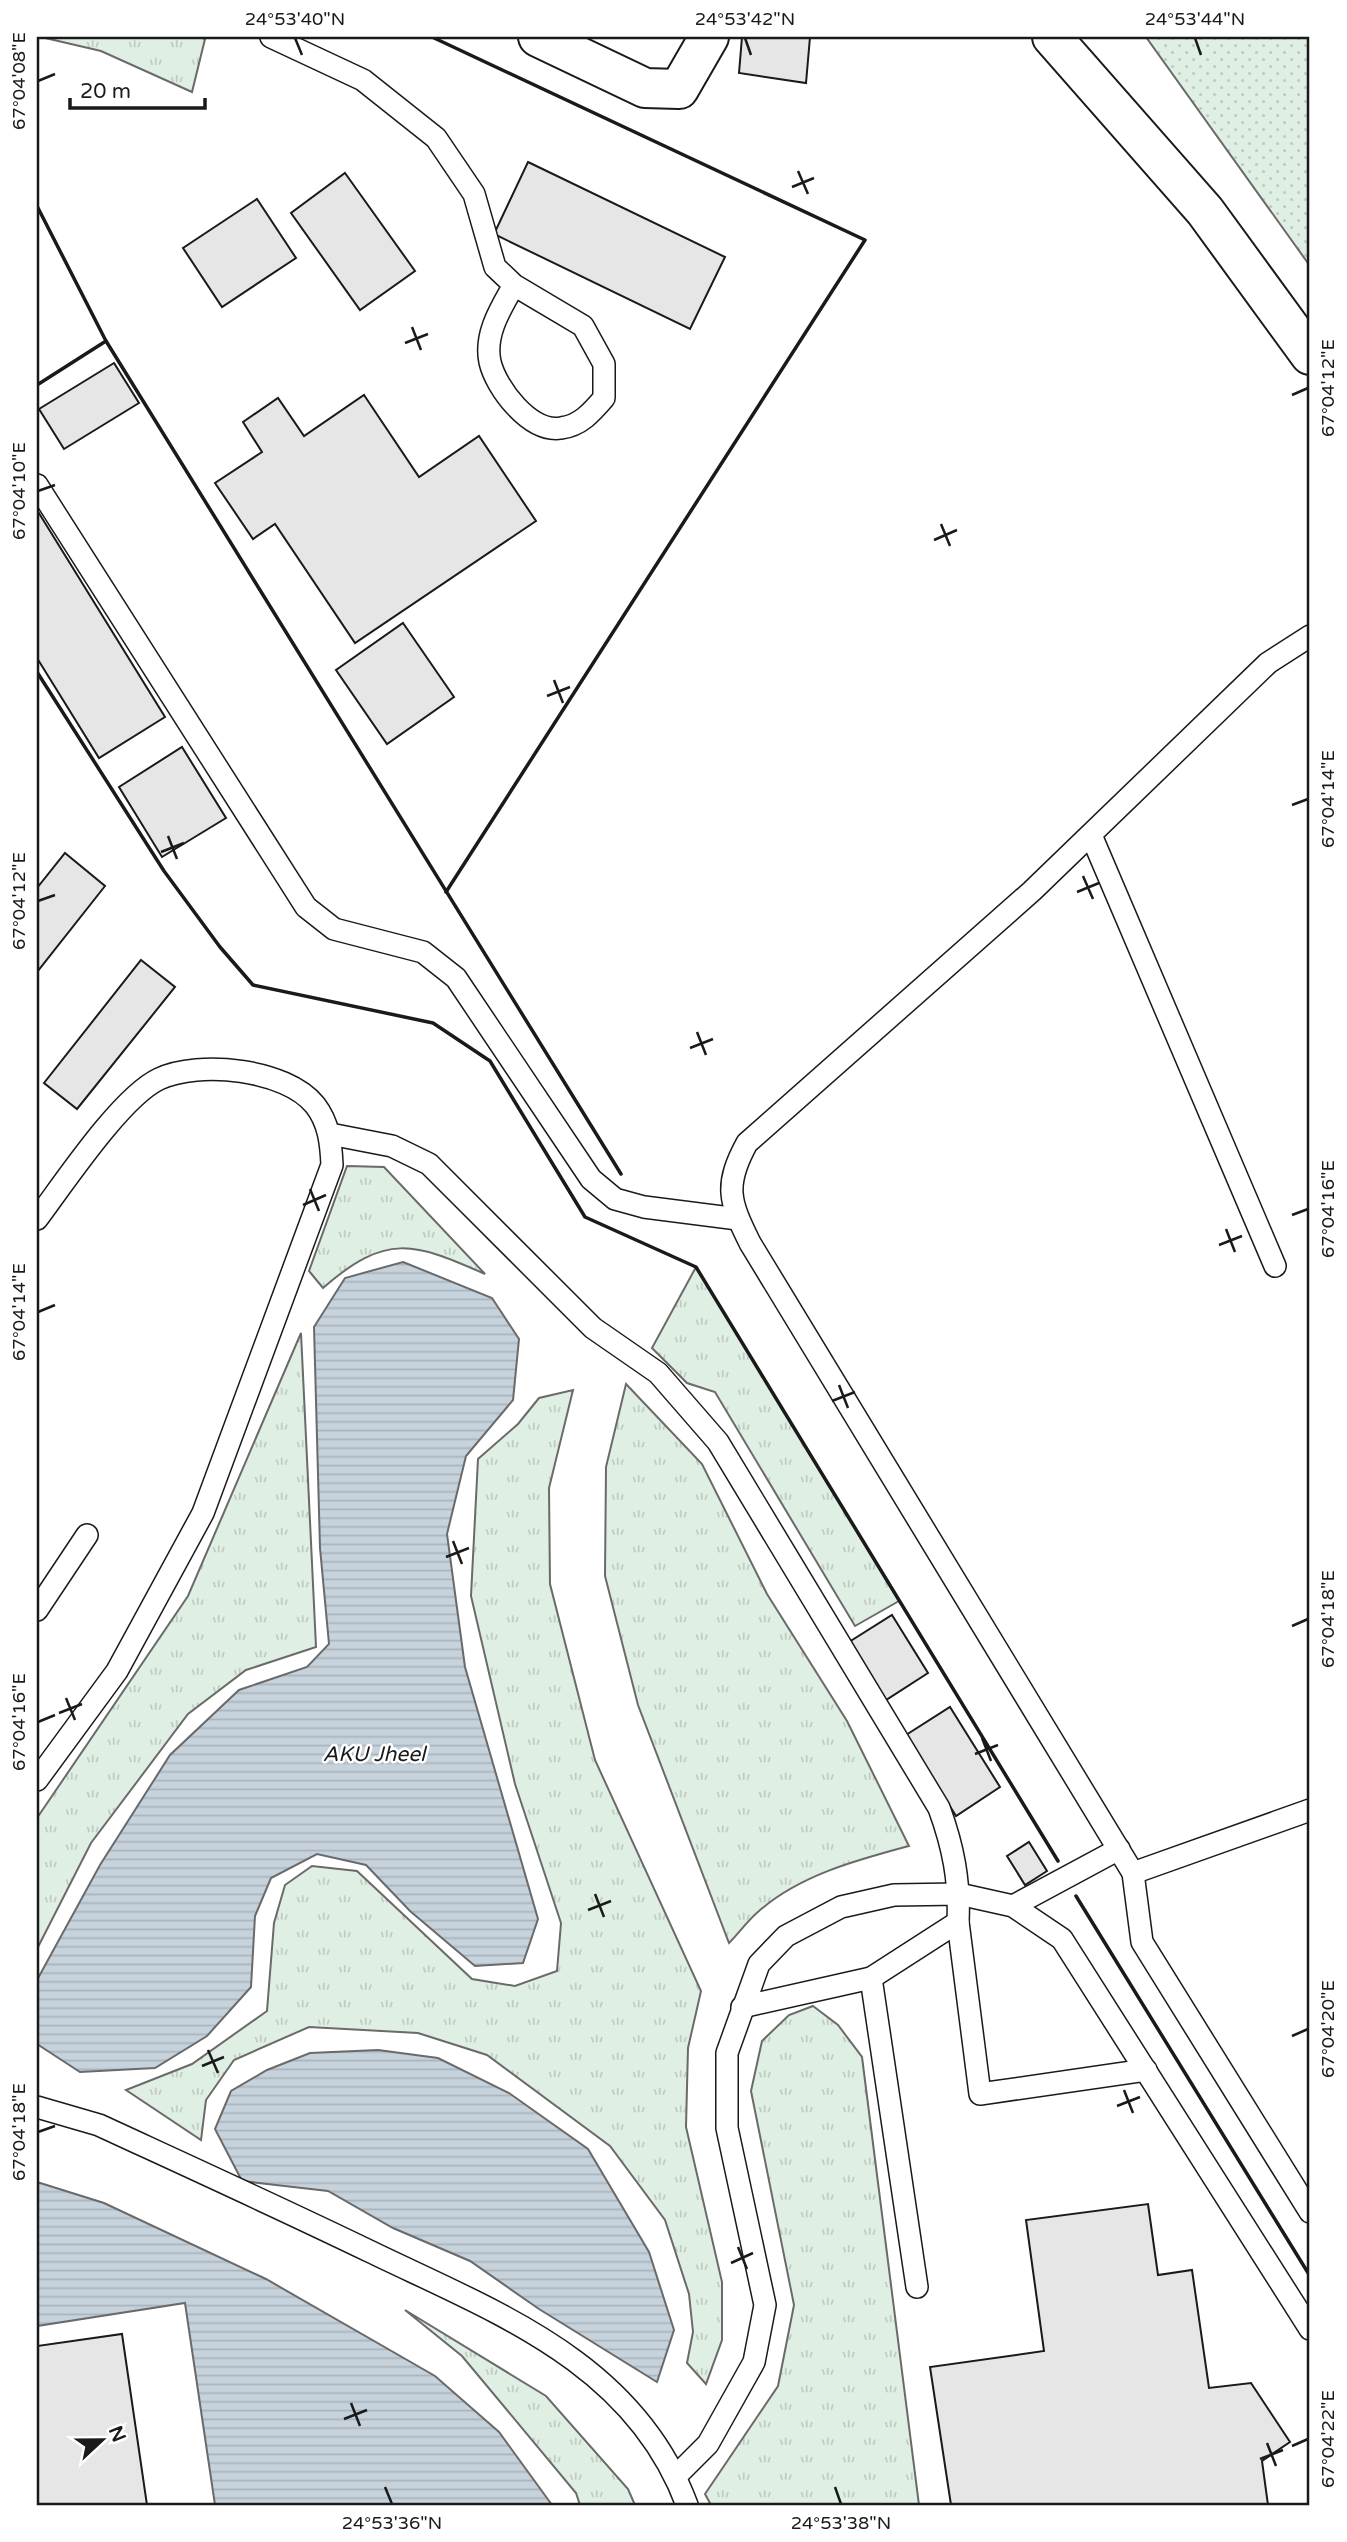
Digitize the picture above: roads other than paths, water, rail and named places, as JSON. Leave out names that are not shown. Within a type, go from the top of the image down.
[{"type":"street","points":[[538,37],[645,88],[679,89],[709,37]]},
{"type":"street","points":[[1052,37],[1205,211],[1310,355]]},
{"type":"lane","points":[[271,37],[363,80],[436,138],[474,194],[495,267],[514,285],[583,326],[604,364],[604,398],[587,418],[559,429],[530,421],[508,398],[490,361],[493,323],[514,285]]},
{"type":"lane","points":[[37,485],[306,907],[334,929],[423,952],[456,978],[591,1179],[615,1199],[644,1207],[738,1219]]},
{"type":"lane","points":[[1310,636],[1268,663],[1022,900],[747,1143],[733,1168],[731,1193],[738,1219],[1133,1873],[1142,1942],[1310,2212]]},
{"type":"lane","points":[[1091,835],[1275,1266]]},
{"type":"lane","points":[[37,1219],[121,1110],[158,1079],[187,1070],[230,1070],[282,1080],[314,1104],[330,1134],[332,1165],[203,1513],[117,1671],[37,1780]]},
{"type":"lane","points":[[330,1134],[392,1146],[429,1164],[593,1328],[658,1373],[718,1441],[939,1808],[954,1848],[959,1894],[958,1922],[980,2094],[1146,2070]]},
{"type":"lane","points":[[37,1610],[86,1535]]},
{"type":"lane","points":[[1133,1873],[1310,1810]]},
{"type":"lane","points":[[1013,1906],[1119,1849]]},
{"type":"lane","points":[[676,2476],[708,2444],[754,2362],[765,2305],[727,2128],[727,2053],[759,1964],[786,1936],[841,1907],[894,1895],[959,1894],[1013,1906],[1062,1939],[1310,2329]]},
{"type":"lane","points":[[742,2007],[871,1978],[958,1922]]},
{"type":"lane","points":[[871,1978],[917,2287]]},
{"type":"lane","points":[[37,2107],[99,2126],[136,2142],[477,2300],[543,2337],[596,2377],[644,2425],[676,2476],[687,2505]]},
{"type":"water","name":"AKU Jheel","points":[[403,1262],[492,1298],[519,1339],[513,1400],[466,1456],[447,1534],[465,1667],[538,1919],[523,1963],[475,1966],[410,1911],[366,1865],[317,1854],[271,1878],[255,1916],[251,1987],[207,2036],[155,2068],[80,2072],[37,2044],[37,1980],[100,1865],[170,1755],[239,1690],[307,1667],[329,1644],[320,1548],[314,1327],[345,1278]]},
{"type":"water","points":[[378,2050],[438,2058],[509,2093],[588,2149],[649,2252],[674,2330],[657,2382],[539,2309],[470,2261],[393,2228],[328,2191],[242,2181],[215,2129],[231,2091],[267,2070],[310,2053]]},
{"type":"water","points":[[37,2182],[104,2203],[266,2279],[435,2376],[499,2432],[552,2505],[215,2505],[185,2303],[37,2326]]}]
